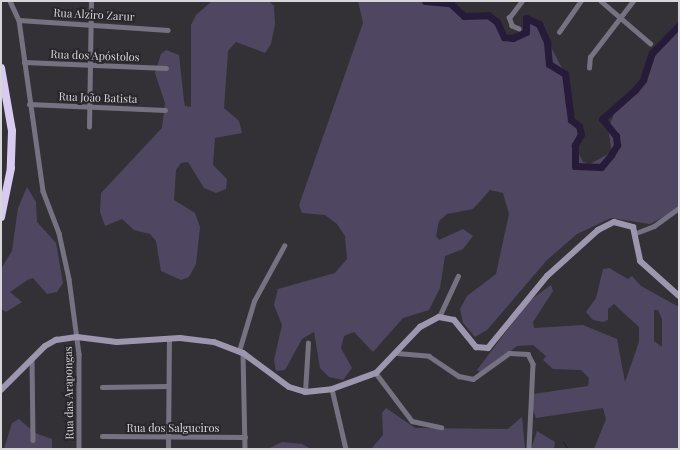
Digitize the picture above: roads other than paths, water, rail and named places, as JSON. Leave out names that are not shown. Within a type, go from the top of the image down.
[{"type":"highway","points":[[1,68],[12,131],[11,168],[1,217]]},
{"type":"main road","points":[[1,390],[32,358],[56,340],[77,337],[117,342],[169,339],[214,342],[241,352],[289,387],[305,392],[332,389],[376,373],[397,354],[420,327],[439,317],[454,320],[476,347],[488,348],[543,281],[598,230],[620,222],[633,227],[636,233],[640,261],[679,296]]},
{"type":"street","name":"Rua das Arapongas","points":[[10,1],[19,20],[29,104],[40,176],[62,245],[77,337],[79,449]]},
{"type":"street","points":[[89,127],[92,24],[91,1]]},
{"type":"street","points":[[519,29],[512,26],[509,18],[522,1]]},
{"type":"street","points":[[559,32],[581,1]]},
{"type":"street","points":[[601,1],[650,43]]},
{"type":"street","points":[[589,68],[590,57],[633,1]]},
{"type":"street","name":"Rua Alziro Zarur","points":[[19,20],[168,30]]},
{"type":"street","name":"Rua dos Apóstolos","points":[[24,62],[166,68]]},
{"type":"street","name":"Rua João Batista","points":[[29,104],[165,110]]},
{"type":"street","points":[[636,233],[654,226],[679,208]]},
{"type":"street","points":[[245,449],[241,352],[254,301],[284,246]]},
{"type":"street","points":[[439,317],[458,276]]},
{"type":"street","points":[[168,449],[169,339]]},
{"type":"street","points":[[305,392],[308,343]]},
{"type":"street","points":[[397,354],[429,356],[459,376],[473,379],[509,353],[528,354],[533,364],[529,449]]},
{"type":"street","points":[[32,358],[33,440]]},
{"type":"street","points":[[376,373],[412,421],[441,427]]},
{"type":"street","points":[[102,387],[168,386]]},
{"type":"street","points":[[332,389],[346,449]]},
{"type":"street","name":"Rua dos Salgueiros","points":[[102,436],[244,437]]},
{"type":"waterway","points":[[425,1],[450,3],[464,16],[488,15],[497,22],[504,37],[513,38],[526,32],[526,18],[539,24],[547,42],[549,64],[565,74],[571,120],[579,126],[581,134],[575,145],[575,166],[601,167],[611,155],[617,145],[616,136],[602,119],[635,90],[643,80],[652,53],[679,25]]},
{"type":"waterway","points":[[563,442],[568,449]]}]
